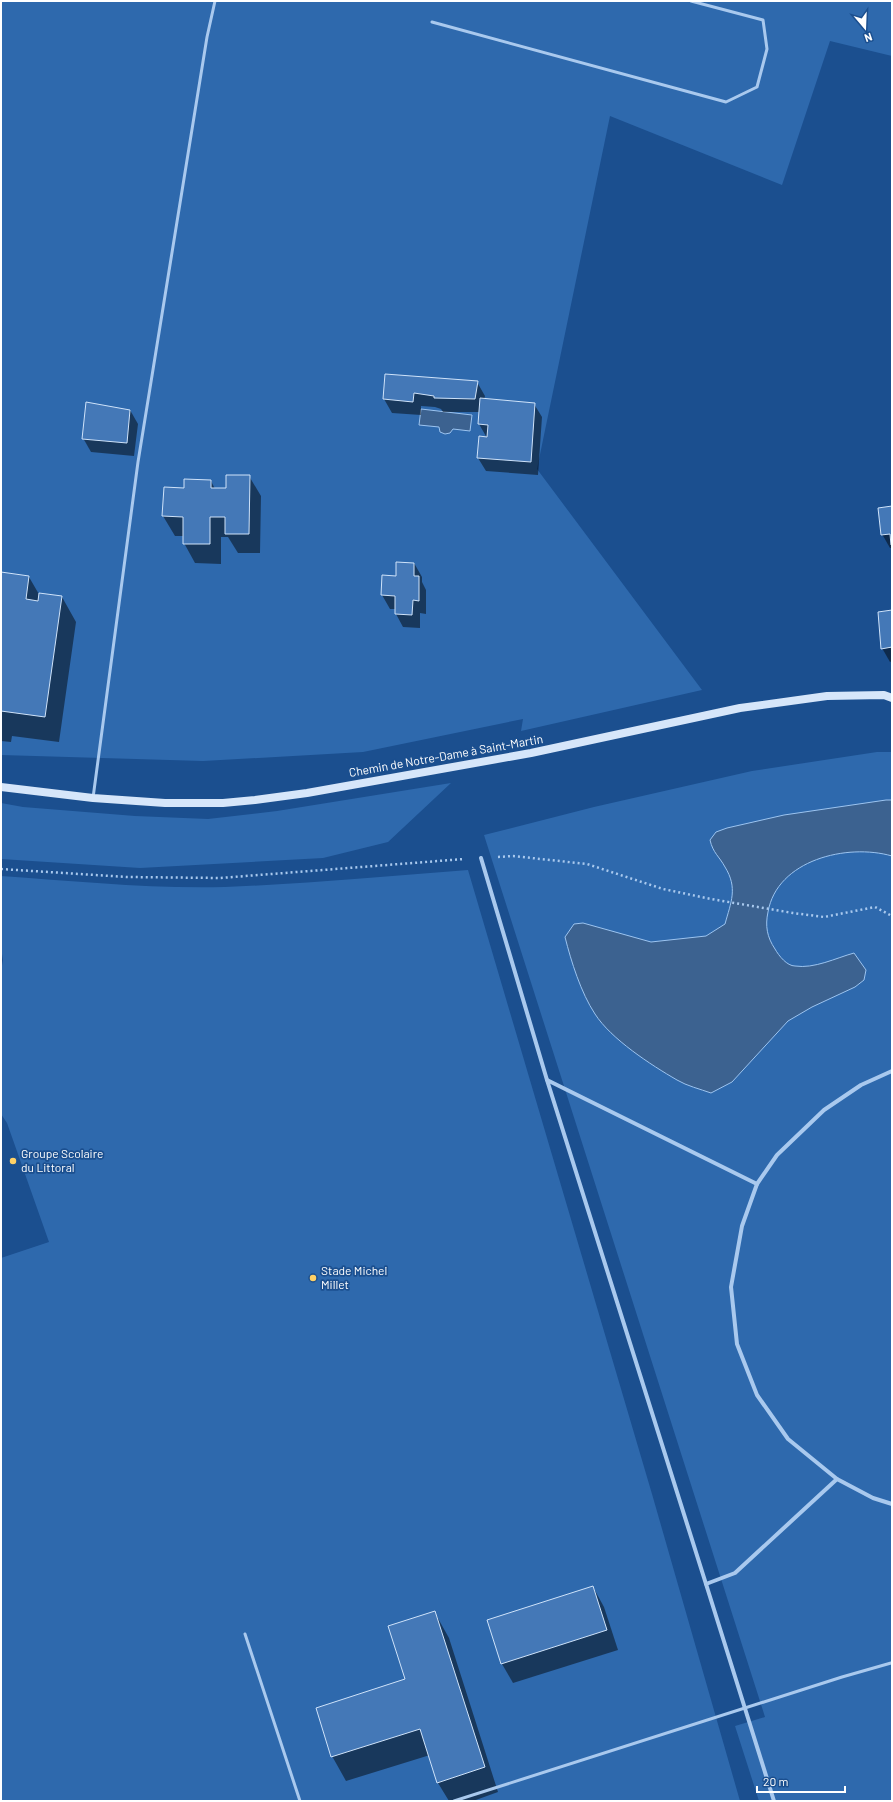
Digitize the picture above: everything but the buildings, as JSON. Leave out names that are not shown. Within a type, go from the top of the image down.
[{"type":"street","name":"Chemin de Notre-Dame à Saint-Martin","points":[[1,787],[93,798],[191,803],[223,803],[255,800],[307,793],[531,753],[740,708],[827,696],[884,695],[892,698]]},
{"type":"street","points":[[481,858],[547,1080],[746,1708],[774,1801]]},
{"type":"street","points":[[892,1071],[861,1085],[824,1110],[777,1155],[757,1184],[742,1226],[731,1287],[737,1344],[757,1395],[788,1439],[837,1479],[873,1498],[892,1504]]},
{"type":"street","points":[[547,1080],[757,1184]]},
{"type":"street","points":[[706,1584],[736,1573],[837,1479]]},
{"type":"lane","points":[[93,798],[138,462],[214,1]]},
{"type":"lane","points":[[432,22],[726,102],[757,87],[767,49],[763,20],[691,1]]},
{"type":"lane","points":[[245,1634],[300,1801]]},
{"type":"lane","points":[[454,1801],[842,1677],[891,1663]]},
{"type":"path","points":[[1,869],[127,877],[220,878],[513,856],[587,864],[663,889],[793,913],[824,917],[875,907],[892,916]]},
{"type":"shaded area","points":[[1,1],[892,1],[892,56],[830,41],[782,185],[610,116],[537,469],[702,690],[521,731],[523,719],[363,752],[203,761],[1,755]]},
{"type":"shaded area","points":[[421,409],[472,415],[470,431],[453,429],[450,433],[445,434],[440,432],[439,427],[419,425]]},
{"type":"shaded area","points":[[877,752],[892,752],[892,1801],[759,1801],[735,1726],[765,1717],[484,835],[594,807],[752,771]]},
{"type":"shaded area","points":[[451,783],[388,842],[323,858],[140,868],[1,859],[1,803],[23,807],[135,816],[208,819],[277,811]]},
{"type":"shaded area","points":[[892,800],[892,856],[855,852],[835,854],[816,860],[799,868],[785,879],[774,894],[767,917],[767,931],[772,945],[779,955],[792,966],[810,966],[854,953],[866,970],[864,980],[855,987],[812,1007],[788,1021],[732,1082],[711,1093],[689,1086],[655,1067],[632,1051],[611,1033],[595,1014],[577,977],[567,946],[565,937],[574,924],[583,923],[651,942],[706,936],[725,924],[732,895],[729,875],[711,844],[710,840],[716,832],[727,828],[784,815]]},
{"type":"shaded area","points":[[468,870],[652,1494],[740,1801],[1,1801],[1,1258],[49,1242],[7,1123],[1,1114],[1,971],[3,960],[1,948],[1,876],[141,886],[225,887],[316,882]]},
{"type":"place","name":"Groupe Scolaire du Littoral","points":[[13,1161]]},
{"type":"place","name":"Stade Michel Millet","points":[[313,1278]]}]
